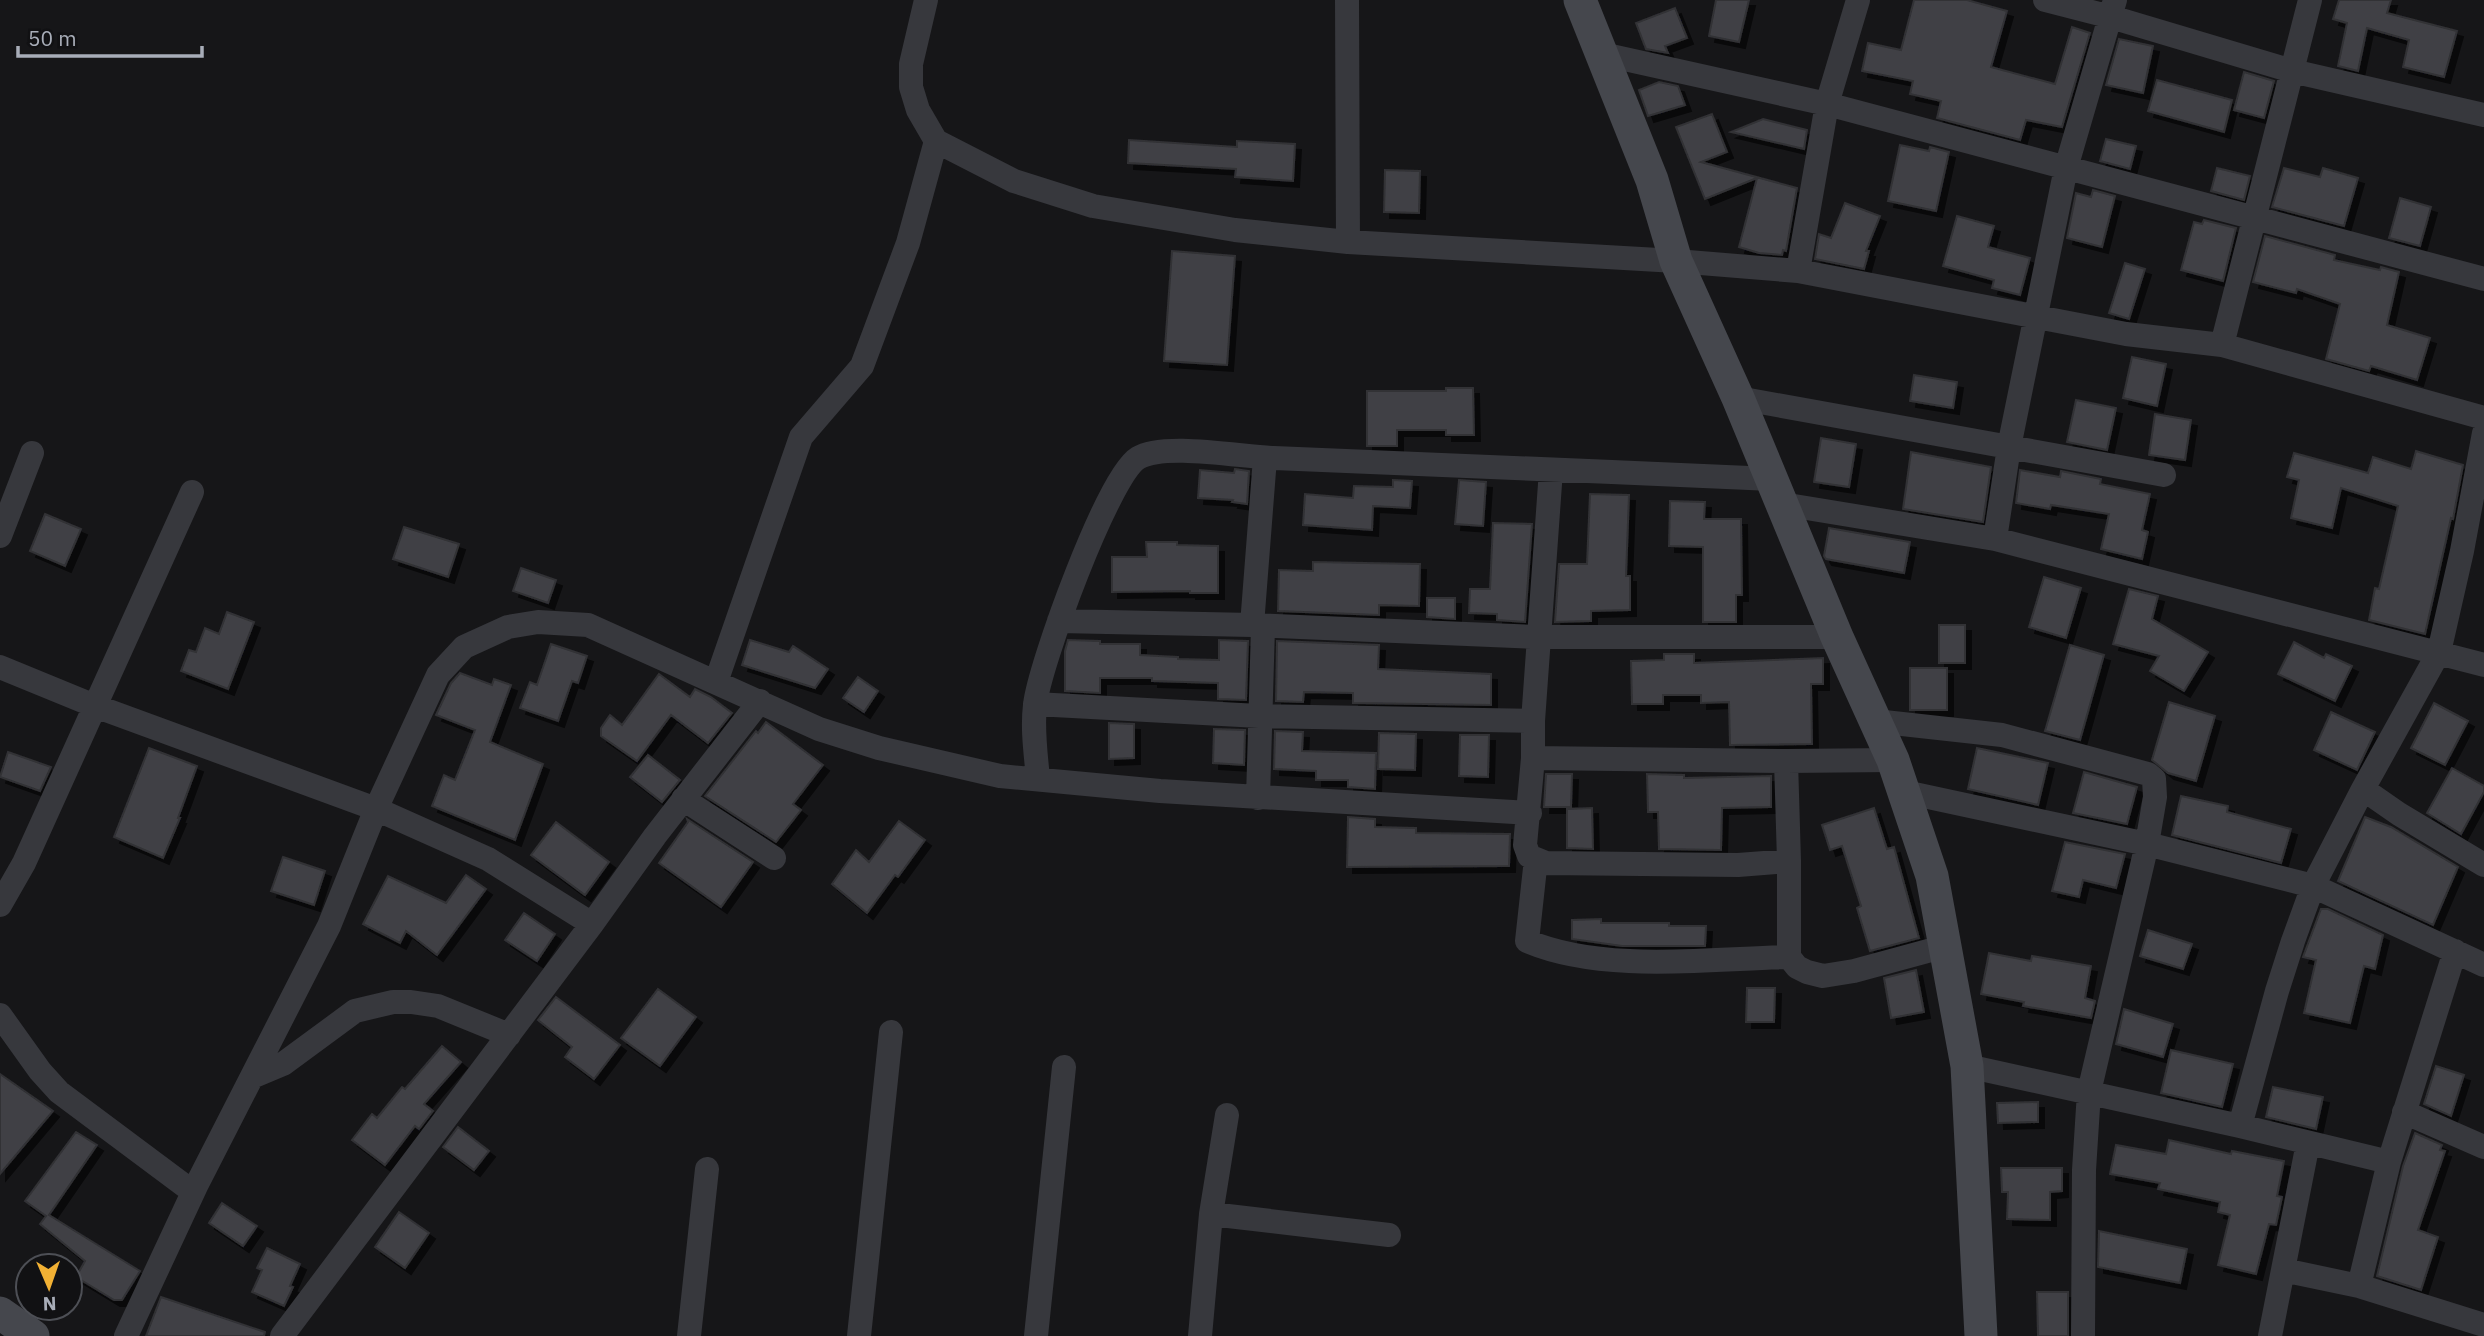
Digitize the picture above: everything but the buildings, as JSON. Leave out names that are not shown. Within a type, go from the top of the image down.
[{"type":"street","points":[[926,0],[911,64],[911,87],[918,110],[936,141],[1014,181],[1093,206],[1236,230],[1348,242],[1676,261],[1798,271],[2126,334],[2222,345],[2484,418]]},
{"type":"street","points":[[1347,0],[1348,242]]},
{"type":"street","points":[[1580,0],[1651,180],[1676,261],[1738,398],[1838,637],[1893,760],[1932,876],[1967,1066],[1981,1336]]},
{"type":"street","points":[[1798,271],[1828,104],[1858,0]]},
{"type":"street","points":[[2045,0],[2113,8],[2292,71],[2484,115]]},
{"type":"street","points":[[2222,345],[2310,0]]},
{"type":"street","points":[[1995,539],[2009,447],[2066,168],[2113,8]]},
{"type":"street","points":[[1602,54],[1828,104],[2484,279]]},
{"type":"street","points":[[716,682],[801,437],[862,366],[908,243],[936,141]]},
{"type":"street","points":[[1738,398],[2164,475]]},
{"type":"street","points":[[2240,1126],[2292,941],[2313,886],[2439,652],[2462,551],[2484,433]]},
{"type":"street","points":[[0,537],[32,453]]},
{"type":"street","points":[[1038,779],[1035,704],[1042,671],[1059,621],[1110,495],[1125,470],[1137,458],[1151,453],[1551,470],[1777,491],[1995,539],[2484,665]]},
{"type":"street","points":[[1258,798],[1258,626],[1265,458]]},
{"type":"street","points":[[1551,470],[1533,721],[1534,758],[1525,845],[1529,856],[1546,863],[1738,865],[1789,861]]},
{"type":"street","points":[[0,905],[7,878],[95,706],[192,492]]},
{"type":"street","points":[[1059,621],[1538,638],[1838,637]]},
{"type":"street","points":[[126,1336],[193,1192],[329,926],[376,809],[439,675],[464,647],[508,627],[538,622],[588,625],[819,729],[879,748],[1000,776],[1160,792],[1530,813]]},
{"type":"street","points":[[0,667],[95,706],[376,809],[488,859],[592,924]]},
{"type":"street","points":[[282,1336],[683,799],[760,701]]},
{"type":"street","points":[[1035,704],[1259,716],[1533,721]]},
{"type":"street","points":[[1875,721],[2002,735],[2148,774],[2154,779],[2156,786],[2147,844],[2090,1092],[2084,1170],[2083,1336]]},
{"type":"street","points":[[1534,758],[1893,760]]},
{"type":"street","points":[[1786,761],[1789,957],[1797,967],[1823,975],[1854,971],[1946,946]]},
{"type":"street","points":[[2363,789],[2399,814],[2484,864]]},
{"type":"street","points":[[1905,792],[2147,844],[2313,886],[2484,965]]},
{"type":"street","points":[[683,799],[774,858]]},
{"type":"street","points":[[1536,859],[1527,941],[1544,948],[1617,962],[1789,957]]},
{"type":"street","points":[[2359,1286],[2389,1162],[2455,951]]},
{"type":"street","points":[[252,1077],[283,1064],[355,1011],[393,1002],[438,1006],[509,1035]]},
{"type":"street","points":[[0,1015],[40,1071],[60,1092],[193,1192]]},
{"type":"street","points":[[859,1336],[891,1032]]},
{"type":"street","points":[[1967,1066],[2389,1162]]},
{"type":"street","points":[[1036,1336],[1064,1067]]},
{"type":"street","points":[[2404,1112],[2484,1147]]},
{"type":"street","points":[[1200,1336],[1211,1214],[1227,1115]]},
{"type":"street","points":[[2270,1336],[2308,1143]]},
{"type":"street","points":[[689,1336],[707,1169]]},
{"type":"street","points":[[1211,1214],[1389,1234]]},
{"type":"street","points":[[2283,1270],[2359,1286],[2484,1325]]},
{"type":"street","points":[[0,1312],[33,1336]]}]
